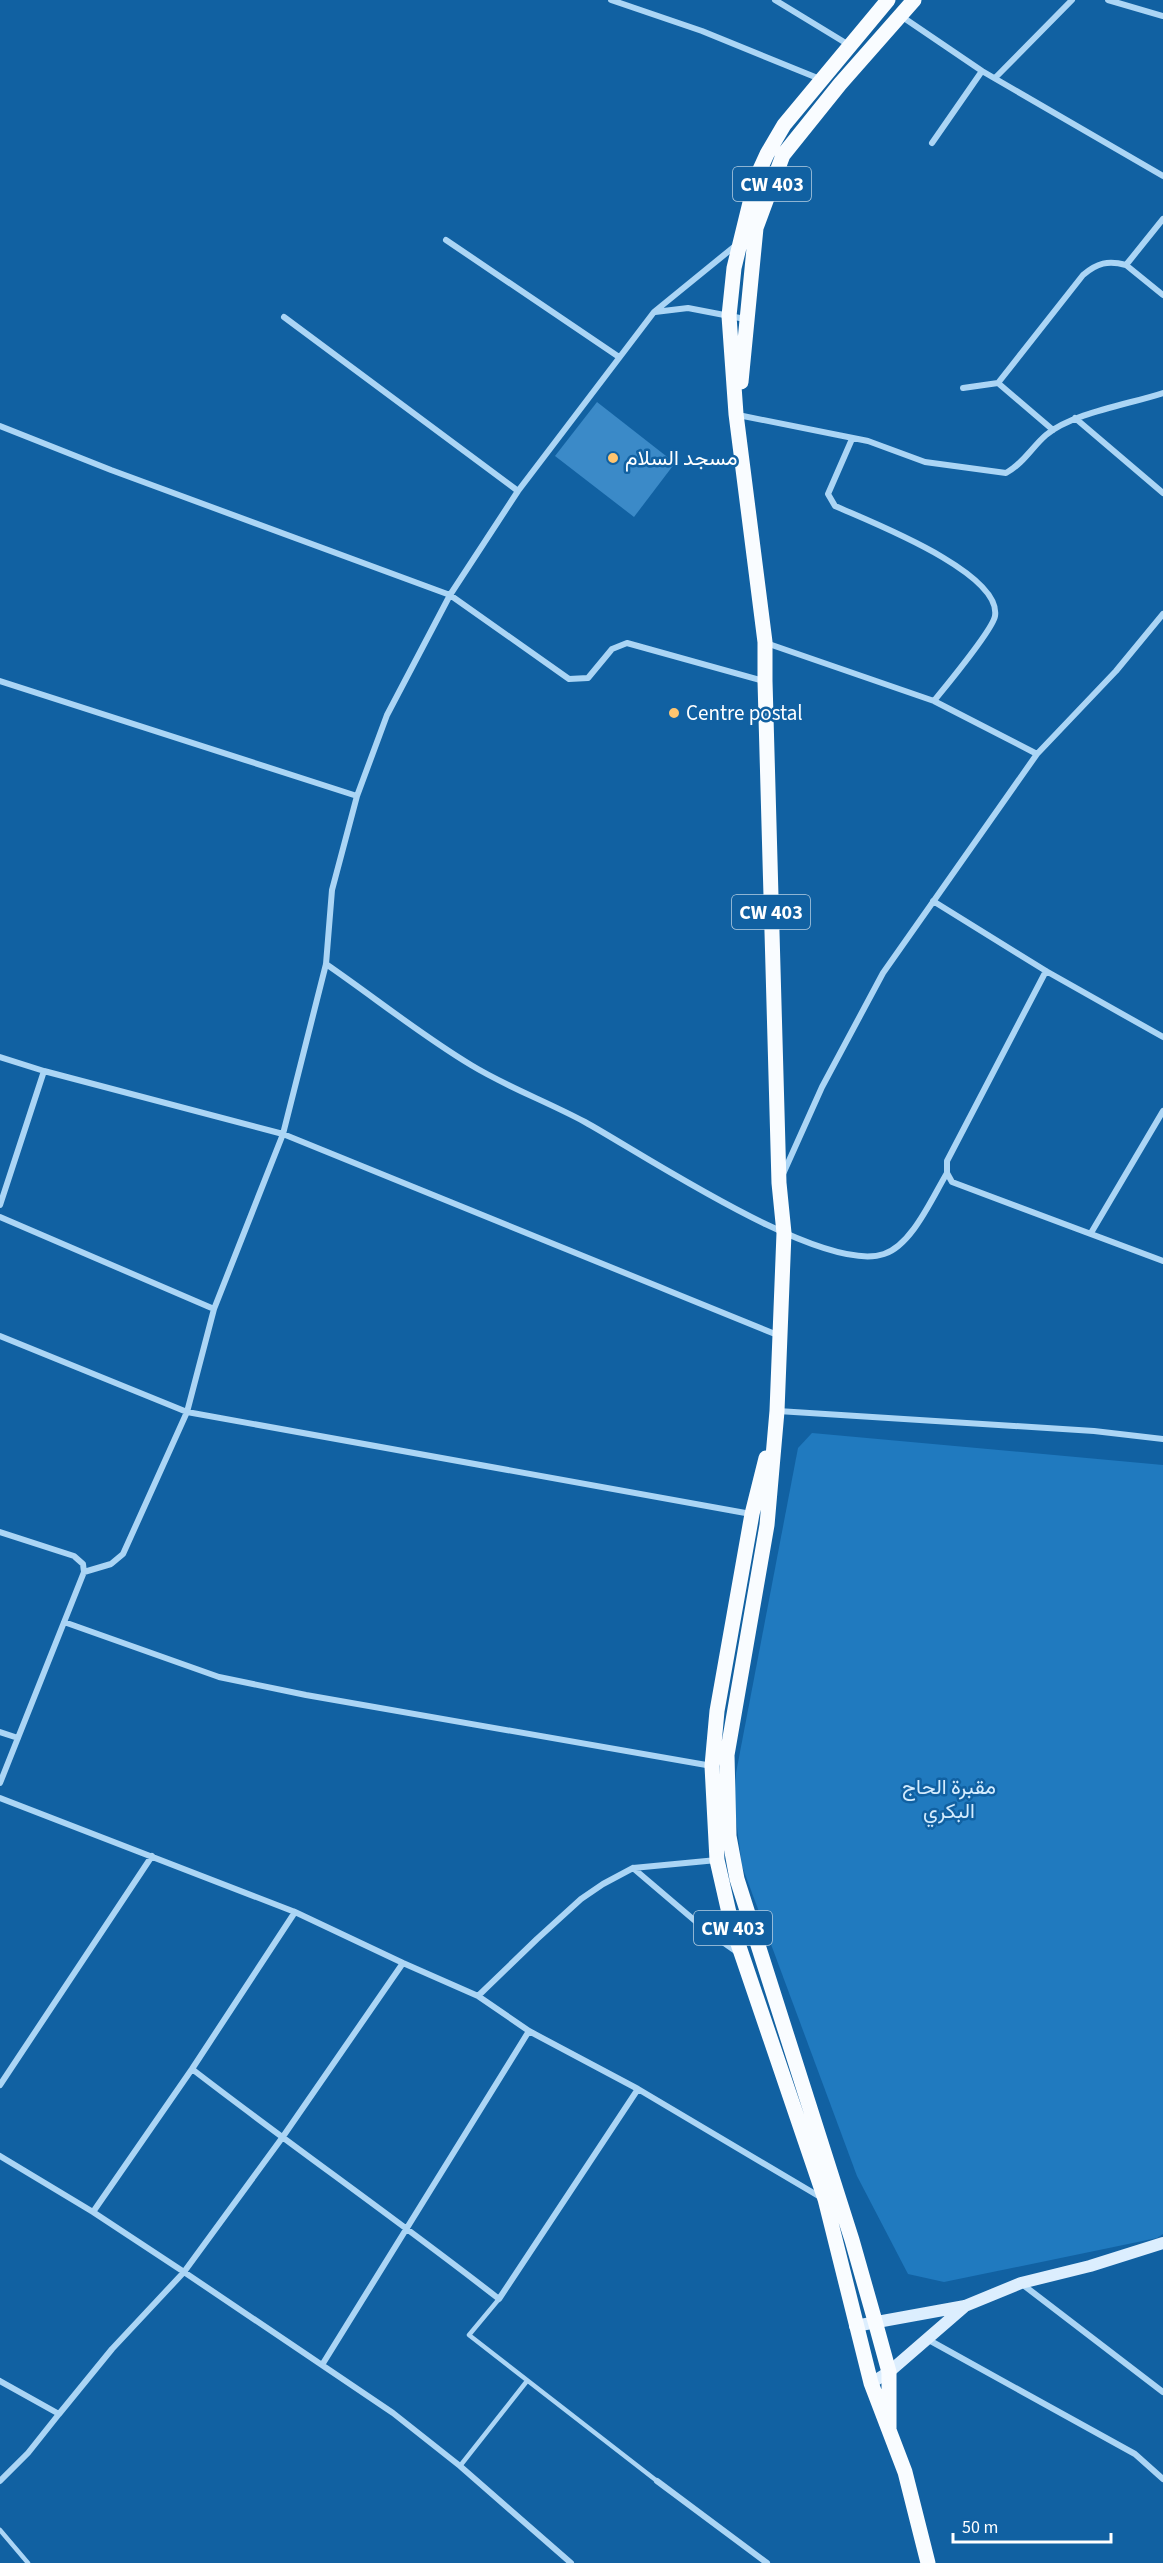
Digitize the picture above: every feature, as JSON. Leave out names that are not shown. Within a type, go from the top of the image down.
[{"type":"main road","name":"CW 403","points":[[888,0],[784,125],[767,154],[756,178],[734,268],[729,316],[736,414],[765,642],[779,1183],[784,1233],[777,1411],[767,1525],[727,1755],[729,1836],[737,1878],[852,2240],[875,2321],[889,2372],[889,2428]]},
{"type":"main road","name":"CW 403","points":[[736,414],[748,320],[756,228],[783,155],[840,84],[914,0]]},
{"type":"main road","name":"CW 403","points":[[777,1411],[752,1514],[717,1712],[712,1766],[717,1860],[732,1926],[825,2199],[871,2383],[905,2472],[928,2563]]},
{"type":"street","points":[[611,0],[702,32],[821,80]]},
{"type":"street","points":[[775,0],[849,45]]},
{"type":"street","points":[[994,78],[1072,0]]},
{"type":"street","points":[[1108,0],[1163,16]]},
{"type":"street","points":[[901,16],[994,78],[1163,176]]},
{"type":"street","points":[[932,143],[982,70]]},
{"type":"street","points":[[1126,265],[1163,219]]},
{"type":"street","points":[[84,1572],[111,1564],[123,1554],[187,1412],[214,1309],[283,1134],[326,964],[332,890],[357,796],[387,715],[450,595],[518,491],[619,357],[654,312],[756,228]]},
{"type":"street","points":[[446,240],[619,357]]},
{"type":"street","points":[[963,388],[998,383],[1083,275],[1097,264],[1114,262],[1126,265],[1163,296]]},
{"type":"street","points":[[654,312],[688,308],[748,320]]},
{"type":"street","points":[[284,317],[518,491]]},
{"type":"street","points":[[998,383],[1053,430]]},
{"type":"street","points":[[736,414],[868,441],[925,462],[1006,472],[1026,458],[1046,434],[1075,418],[1163,393]]},
{"type":"street","points":[[1075,418],[1163,494]]},
{"type":"street","points":[[0,426],[111,470],[450,595],[569,679],[588,678],[612,649],[627,643],[765,681]]},
{"type":"street","points":[[852,439],[828,494],[830,501],[835,506],[916,542],[958,566],[978,583],[992,599],[995,607],[992,624],[934,701]]},
{"type":"street","points":[[779,1183],[822,1087],[883,973],[1037,754],[1116,672],[1163,614]]},
{"type":"street","points":[[765,642],[934,701],[1037,754]]},
{"type":"street","points":[[0,681],[357,796]]},
{"type":"street","points":[[933,901],[1046,971],[1163,1036]]},
{"type":"street","points":[[326,964],[472,1065],[562,1110],[732,1208],[784,1233],[845,1255],[883,1255],[900,1245],[911,1233],[947,1173]]},
{"type":"street","points":[[1046,971],[947,1161],[947,1173],[952,1182],[1163,1261]]},
{"type":"street","points":[[0,1057],[44,1071],[283,1134],[780,1336]]},
{"type":"street","points":[[0,1205],[44,1071]]},
{"type":"street","points":[[1091,1233],[1163,1111]]},
{"type":"street","points":[[0,1217],[214,1309]]},
{"type":"street","points":[[0,1336],[187,1412],[752,1514]]},
{"type":"street","points":[[777,1411],[1094,1431],[1163,1439]]},
{"type":"street","points":[[0,1532],[74,1556],[83,1564],[84,1572],[0,1783]]},
{"type":"street","points":[[64,1622],[219,1677],[306,1695],[712,1766]]},
{"type":"street","points":[[0,1732],[18,1738]]},
{"type":"street","points":[[0,1798],[295,1912],[478,1996],[529,2031],[638,2090],[825,2199]]},
{"type":"street","points":[[0,2085],[152,1856]]},
{"type":"street","points":[[478,1996],[581,1899],[633,1868],[717,1860]]},
{"type":"street","points":[[633,1868],[707,1931],[742,1955]]},
{"type":"street","points":[[93,2212],[192,2069],[295,1912]]},
{"type":"street","points":[[0,2481],[27,2453],[112,2349],[184,2272],[282,2138],[403,1963]]},
{"type":"street","points":[[322,2365],[406,2226],[529,2031]]},
{"type":"street","points":[[192,2069],[282,2138],[406,2226],[499,2299],[638,2090]]},
{"type":"street","points":[[0,2156],[93,2212],[393,2413],[460,2466],[571,2563]]},
{"type":"street","points":[[855,2326],[965,2306],[1021,2283],[1100,2263],[1163,2243]]},
{"type":"street","points":[[1021,2283],[1163,2392]]},
{"type":"street","points":[[871,2383],[889,2372],[965,2306]]},
{"type":"street","points":[[927,2338],[1135,2454],[1163,2479]]},
{"type":"street","points":[[0,2381],[59,2414]]},
{"type":"street","points":[[657,2481],[766,2563]]},
{"type":"lane","points":[[499,2299],[468,2335],[657,2481]]},
{"type":"lane","points":[[460,2466],[527,2382]]},
{"type":"lane","points":[[0,2530],[28,2563]]},
{"type":"green space","name":"مقبرة الحاج البكري","points":[[812,1433],[1163,1465],[1163,2234],[1157,2238],[944,2282],[908,2274],[857,2176],[742,1866],[734,1804],[736,1773],[798,1448]]},
{"type":"building","name":"مسجد السلام","points":[[597,402],[675,463],[634,517],[555,456]]},
{"type":"place","name":"مسجد السلام","points":[[613,458]]},
{"type":"place","name":"Centre postal","points":[[674,713]]}]
